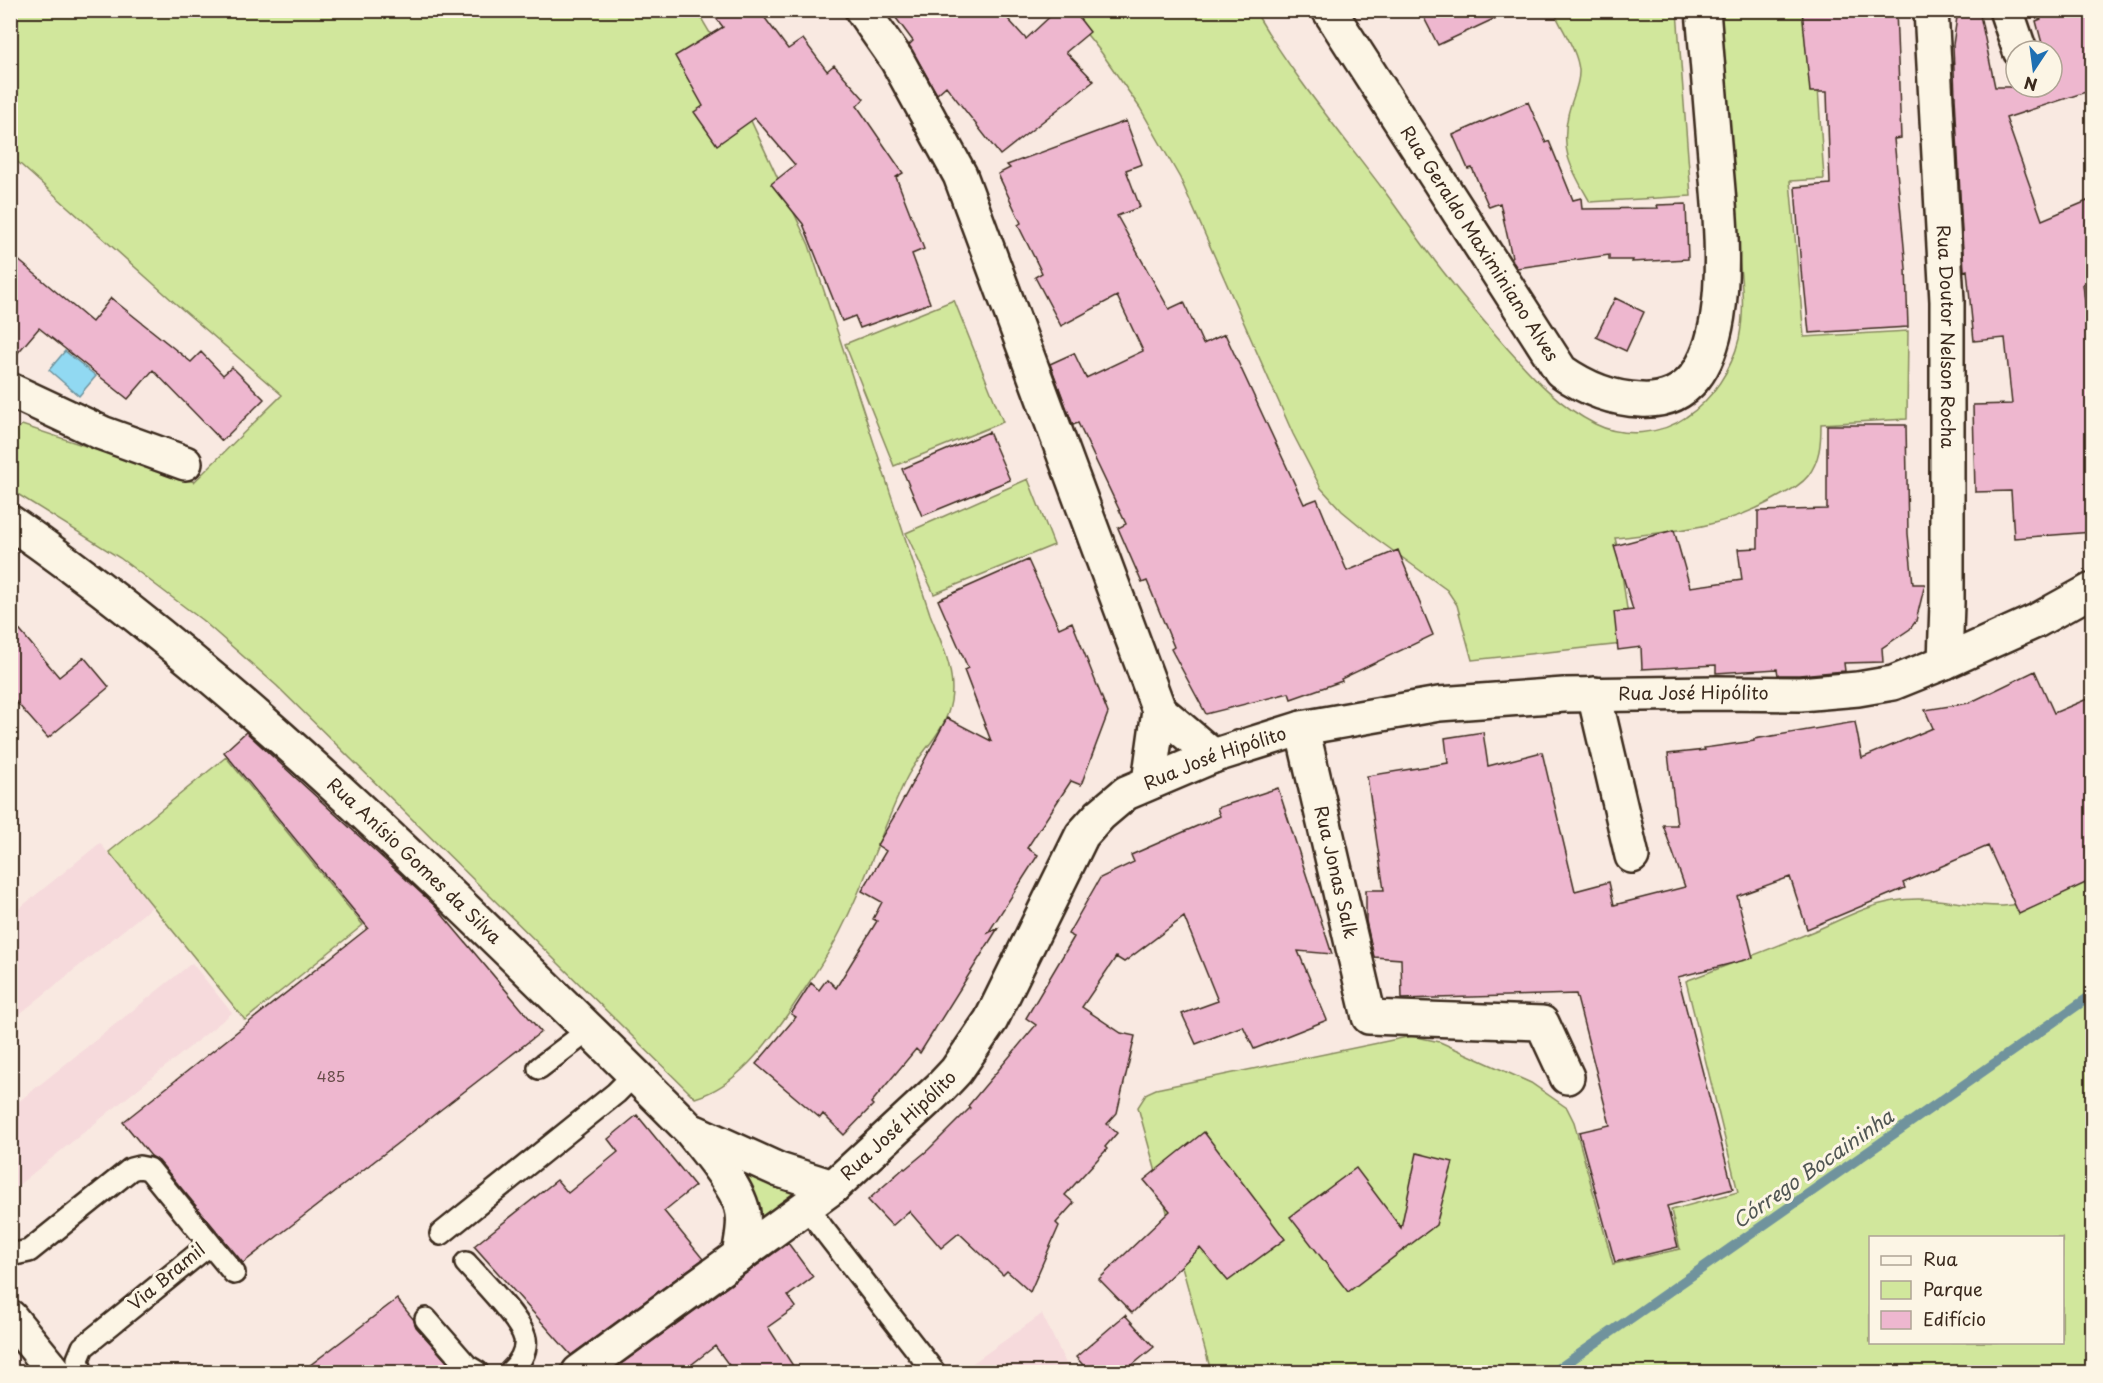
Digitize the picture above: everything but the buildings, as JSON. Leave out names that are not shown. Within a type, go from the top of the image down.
[{"type":"street","points":[[862,10],[897,60],[960,175],[1159,710],[1149,782]]},
{"type":"street","name":"Rua Geraldo Maximiniano Alves","points":[[1329,10],[1561,371],[1578,384],[1598,392],[1629,400],[1654,401],[1674,394],[1692,382],[1704,364],[1715,332],[1720,297],[1722,246],[1703,10]]},
{"type":"street","name":"Rua Doutor Nelson Rocha","points":[[1931,10],[1947,302],[1945,662]]},
{"type":"street","points":[[2006,10],[2016,39]]},
{"type":"street","points":[[10,390],[102,433],[185,463]]},
{"type":"street","name":"Rua Anísio Gomes da Silva","points":[[10,522],[74,566],[179,650],[379,825],[589,1030],[626,1083],[690,1130],[728,1181],[740,1202],[743,1222],[739,1256]]},
{"type":"street","name":"Rua José Hipólito","points":[[579,1372],[832,1187],[905,1122],[956,1071],[992,1020],[1004,998],[1083,835],[1100,815],[1126,793],[1213,756],[1302,728],[1439,704],[1594,694],[1800,694],[1858,689],[1893,682],[1945,662],[2036,621],[2092,590]]},
{"type":"street","points":[[1594,694],[1632,856]]},
{"type":"street","points":[[1159,710],[1213,756]]},
{"type":"street","name":"Rua Jonas Salk","points":[[1302,728],[1369,1017],[1542,1023],[1568,1077]]},
{"type":"street","points":[[690,1130],[780,1170],[832,1187]]},
{"type":"street","points":[[10,1317],[55,1372]]},
{"type":"lane","points":[[539,1068],[589,1030]]},
{"type":"lane","points":[[441,1234],[626,1083]]},
{"type":"lane","name":"Via Bramil","points":[[10,1255],[30,1251],[131,1168],[139,1167],[148,1169],[210,1244],[83,1347],[78,1359],[81,1372]]},
{"type":"lane","points":[[806,1206],[934,1372]]},
{"type":"lane","points":[[210,1244],[234,1273]]},
{"type":"lane","points":[[466,1263],[510,1314],[524,1337],[523,1355],[517,1366],[510,1372]]},
{"type":"lane","points":[[426,1319],[467,1366],[477,1372]]},
{"type":"shaded area","points":[[100,843],[152,907],[11,1021],[11,915]]},
{"type":"shaded area","points":[[192,963],[232,1013],[11,1191],[11,1104],[13,1106]]},
{"type":"shaded area","points":[[1042,1314],[1070,1372],[960,1372],[966,1368]]},
{"type":"green space","points":[[11,11],[697,11],[710,33],[809,245],[946,657],[952,690],[944,723],[911,769],[852,908],[831,948],[771,1037],[749,1063],[724,1084],[695,1098],[277,686],[202,620],[120,558],[11,490],[11,435],[22,425],[194,482],[282,395],[11,156]]},
{"type":"green space","points":[[1068,11],[1255,11],[1300,79],[1438,265],[1507,348],[1558,400],[1582,417],[1606,428],[1642,433],[1676,423],[1704,402],[1720,383],[1739,339],[1742,284],[1731,143],[1717,11],[1813,11],[1824,179],[1790,181],[1804,337],[1908,331],[1907,419],[1821,424],[1819,451],[1812,470],[1802,482],[1786,493],[1739,516],[1719,522],[1679,530],[1615,538],[1632,643],[1472,660],[1457,605],[1447,590],[1371,535],[1342,511],[1321,488],[1293,434],[1180,178],[1140,108],[1101,52]]},
{"type":"green space","points":[[1554,11],[1677,11],[1691,196],[1590,202],[1569,161],[1566,140],[1568,115],[1578,81],[1578,62]]},
{"type":"green space","points":[[954,300],[1003,422],[894,466],[845,344]]},
{"type":"green space","points":[[1028,479],[1054,545],[934,594],[906,533]]},
{"type":"green space","points":[[226,757],[363,925],[245,1020],[109,852]]},
{"type":"green space","points":[[2092,874],[2092,1055],[2084,1060],[2092,1057],[2092,1372],[1209,1372],[1209,1364],[1138,1107],[1147,1093],[1156,1089],[1412,1036],[1440,1042],[1531,1083],[1567,1108],[1574,1122],[1613,1264],[1680,1249],[1671,1210],[1738,1192],[1686,981],[1883,903],[1922,899],[2003,906],[2015,905],[2049,894]]},
{"type":"green space","points":[[702,1138],[823,1186],[745,1244]]},
{"type":"water","points":[[65,351],[96,376],[79,396],[49,370]]},
{"type":"waterway","name":"Córrego Bocaininha","points":[[1554,1372],[2092,995]]}]
